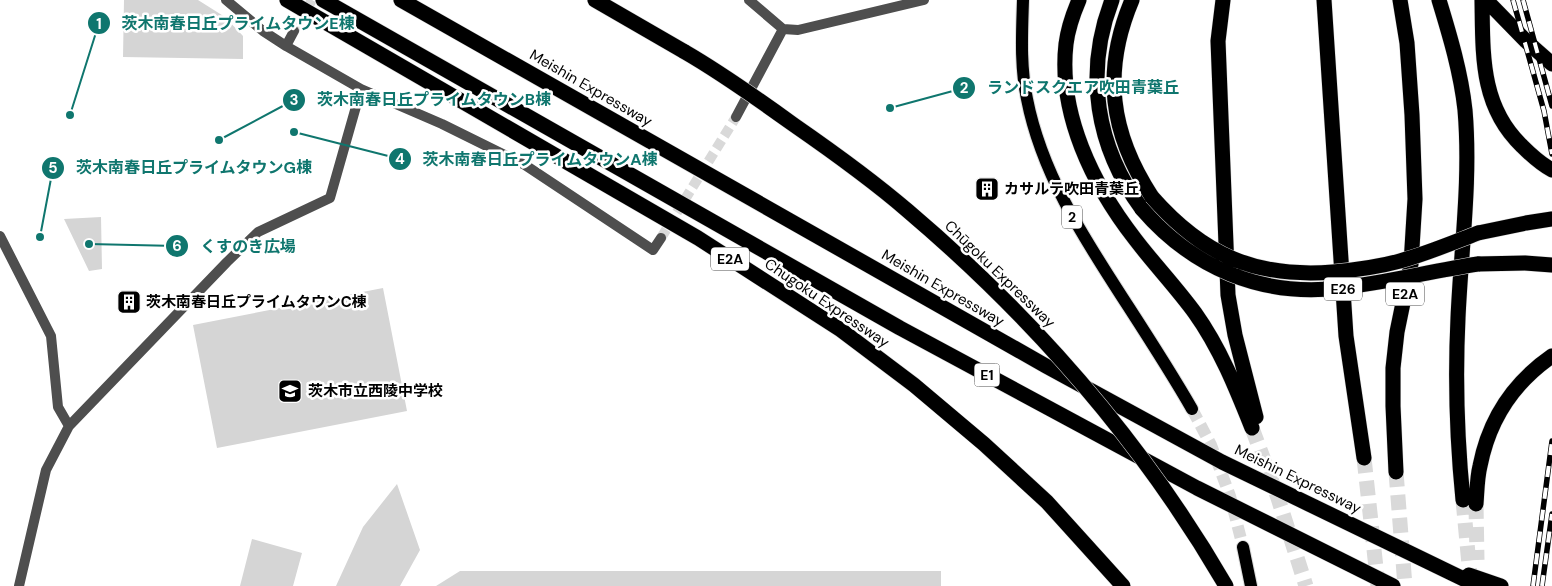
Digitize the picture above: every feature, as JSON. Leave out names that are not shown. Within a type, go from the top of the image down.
[{"type":"highway","name":"Chugoku Expressway","points":[[287,0],[698,238],[842,330],[914,385],[984,444],[1046,502],[1123,586]]},
{"type":"highway","name":"E1","points":[[324,0],[900,328],[1197,488],[1393,586]]},
{"type":"highway","name":"Meishin Expressway","points":[[401,0],[1046,366],[1222,462],[1478,586]]},
{"type":"highway","name":"Chūgoku Expressway","points":[[595,0],[717,71],[857,170],[908,211],[977,273],[1018,312],[1103,407],[1135,448],[1176,507],[1226,586]]},
{"type":"highway","points":[[1079,0],[1071,19],[1065,68],[1070,110],[1080,143],[1102,190],[1118,214],[1139,245],[1178,291],[1210,337],[1256,429],[1228,295],[1218,41],[1223,0]]},
{"type":"highway","points":[[1112,0],[1099,43],[1097,87],[1102,128],[1111,155],[1128,189],[1142,209],[1166,234],[1202,260],[1223,272],[1268,286],[1293,288],[1337,288],[1478,264],[1552,264]]},
{"type":"highway","points":[[1132,0],[1118,39],[1115,60],[1115,100],[1123,142],[1131,161],[1152,197],[1183,228],[1213,250],[1247,265],[1281,272],[1317,274],[1382,266],[1420,255],[1478,233],[1552,219]]},
{"type":"highway","name":"E26","points":[[1324,0],[1346,336],[1364,458]]},
{"type":"highway","name":"E2A","points":[[1396,472],[1393,406],[1394,368],[1397,332],[1411,264],[1415,199],[1407,43],[1400,0]]},
{"type":"highway","points":[[1439,0],[1455,54],[1465,110],[1466,204],[1456,367],[1459,457],[1470,502],[1495,420],[1520,383],[1535,368],[1552,356]]},
{"type":"highway","points":[[1482,0],[1485,70],[1490,95],[1497,113],[1514,138],[1552,170]]},
{"type":"highway","points":[[1486,0],[1526,41],[1552,64]]},
{"type":"highway","points":[[1425,561],[1501,586]]},
{"type":"main road","name":"2","points":[[1024,0],[1022,50],[1027,98],[1040,147],[1049,171],[1079,229],[1164,361],[1192,410]]},
{"type":"main road","points":[[1244,548],[1251,586]]},
{"type":"street","points":[[226,0],[263,31],[286,46],[361,89],[442,124],[525,165],[653,250],[661,238]]},
{"type":"street","points":[[749,0],[783,29],[798,30],[924,0]]},
{"type":"street","points":[[736,117],[783,29]]},
{"type":"street","points":[[286,46],[294,31]]},
{"type":"street","points":[[19,586],[46,470],[69,426],[258,232],[330,198],[361,89]]},
{"type":"street","points":[[0,236],[51,336],[58,407],[69,426]]},
{"type":"shaded area","points":[[124,0],[198,0],[225,17],[243,36],[243,59],[123,57]]},
{"type":"shaded area","points":[[101,217],[102,269],[89,271],[64,219]]},
{"type":"shaded area","points":[[383,288],[407,411],[217,448],[193,325]]},
{"type":"shaded area","points":[[397,484],[420,550],[400,586],[336,586],[363,527]]},
{"type":"shaded area","points":[[252,539],[302,553],[293,586],[240,586]]},
{"type":"shaded area","points":[[460,571],[941,571],[941,586],[436,586]]},
{"type":"tunnel","points":[[294,31],[312,0]]},
{"type":"tunnel","points":[[661,238],[736,117]]},
{"type":"tunnel","points":[[1192,409],[1211,445],[1230,496],[1243,547]]},
{"type":"tunnel","points":[[1252,428],[1278,498],[1306,586]]},
{"type":"tunnel","points":[[1364,458],[1378,586]]},
{"type":"tunnel","points":[[1396,472],[1405,586]]},
{"type":"tunnel","points":[[1463,500],[1471,586]]},
{"type":"tunnel","points":[[1476,504],[1477,560]]},
{"type":"railway","points":[[1513,0],[1544,111],[1552,154]]},
{"type":"railway","points":[[1523,0],[1552,106]]},
{"type":"railway","points":[[1533,586],[1552,441]]},
{"type":"railway","points":[[1542,586],[1552,514]]},
{"type":"place","name":"ランドスクエア吹田青葉丘","points":[[890,108]]},
{"type":"place","name":"茨木南春日丘プライムタウンE棟","points":[[70,115]]},
{"type":"place","name":"茨木南春日丘プライムタウンA棟","points":[[294,132]]},
{"type":"place","name":"茨木南春日丘プライムタウンB棟","points":[[219,140]]},
{"type":"place","name":"カサルテ吹田青葉丘","points":[[987,189]]},
{"type":"place","name":"茨木南春日丘プライムタウンG棟","points":[[40,237]]},
{"type":"place","name":"くすのき広場","points":[[89,244]]},
{"type":"place","name":"茨木南春日丘プライムタウンC棟","points":[[129,302]]},
{"type":"place","name":"茨木市立西陵中学校","points":[[290,391]]}]
